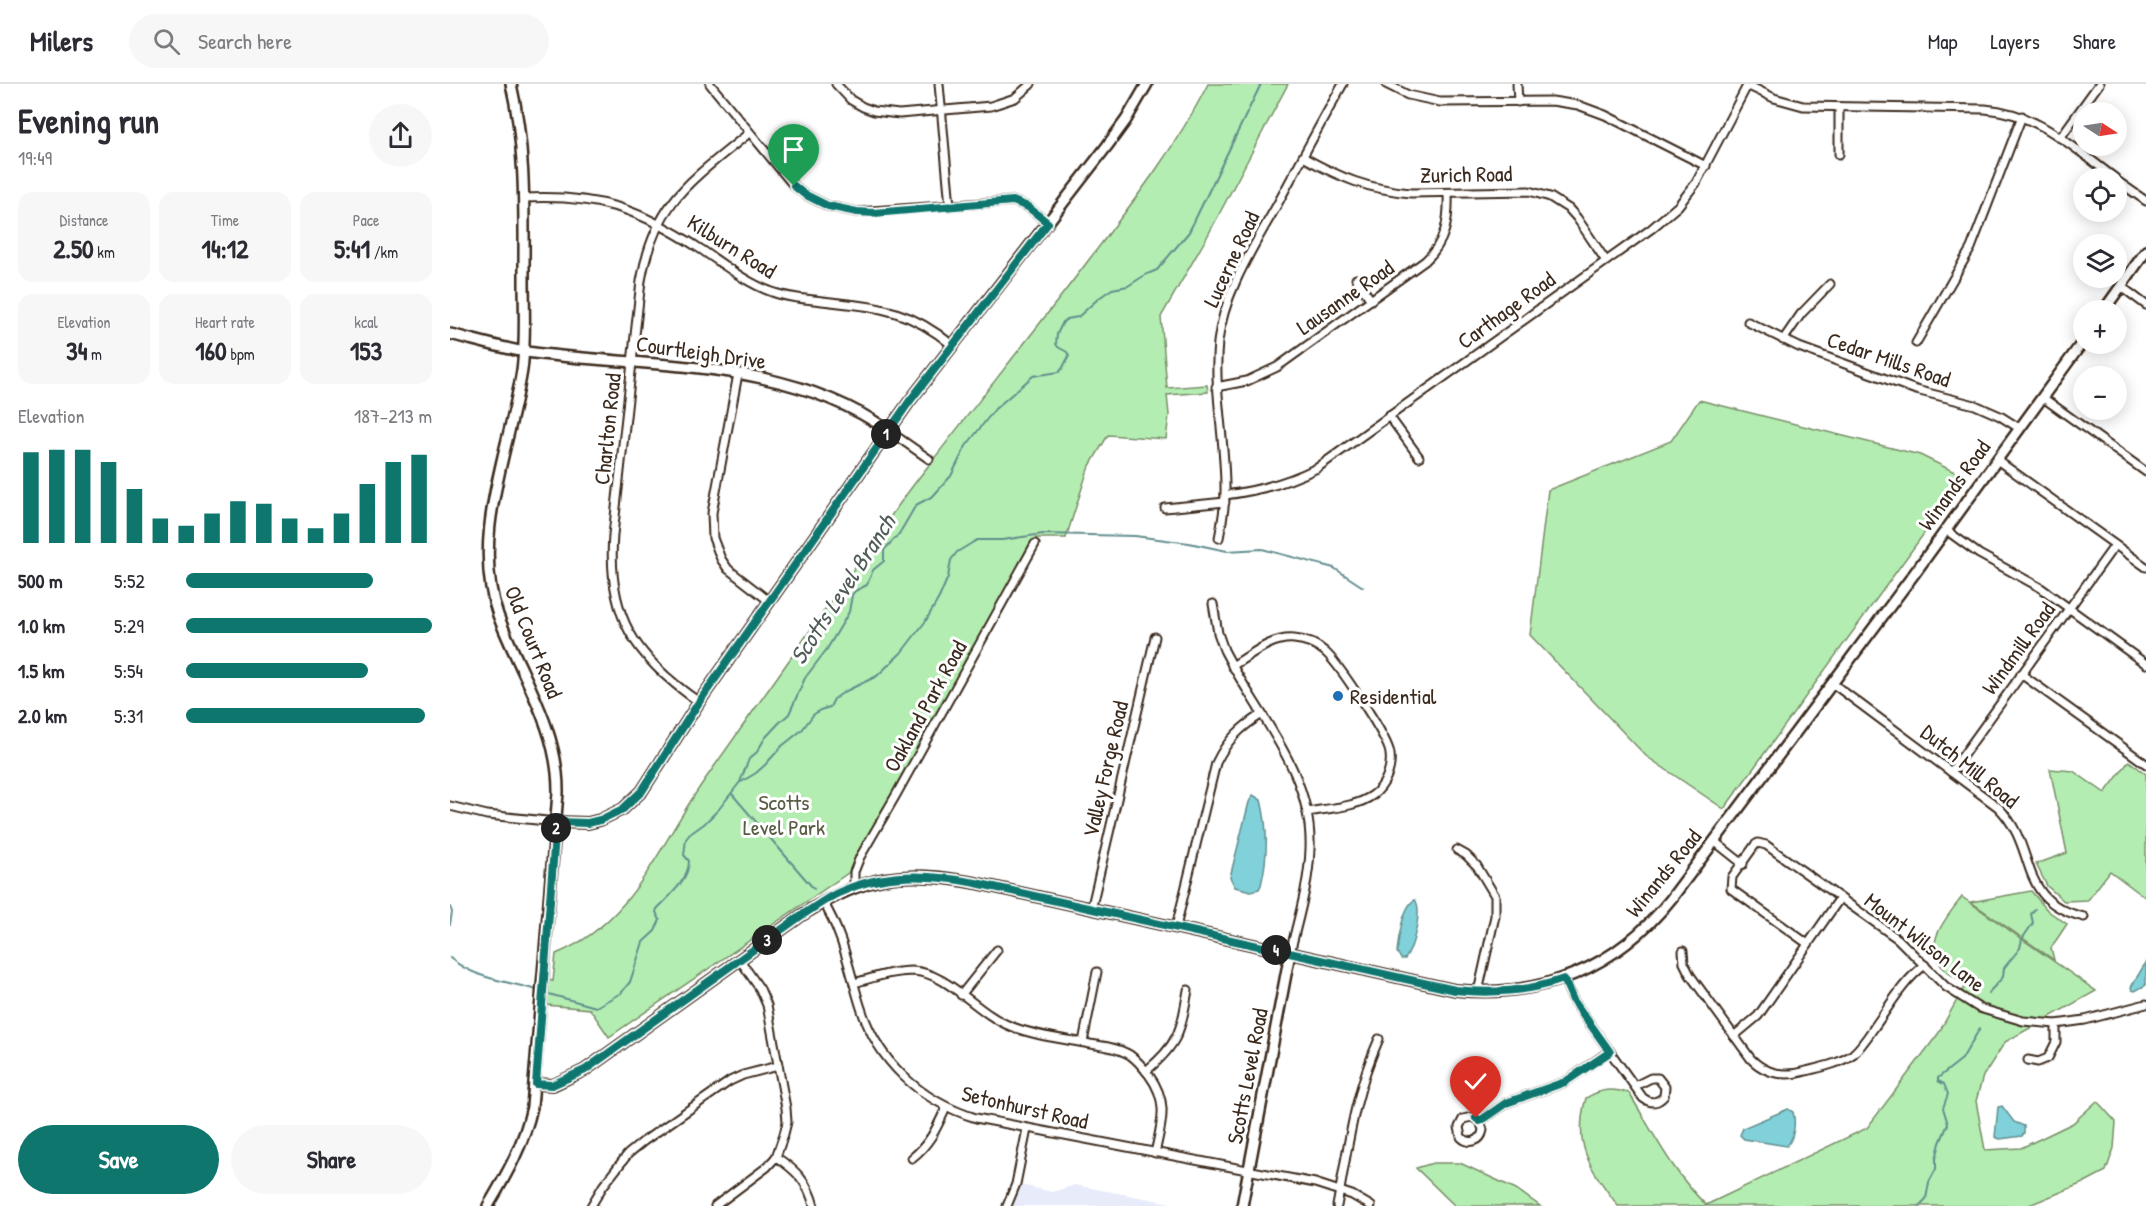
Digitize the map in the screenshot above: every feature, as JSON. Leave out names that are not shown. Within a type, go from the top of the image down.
[{"type":"street","name":"Old Court Road","points":[[488,1206],[511,1167],[522,1142],[530,1119],[536,1084],[559,779],[554,747],[545,721],[498,615],[491,595],[488,572],[491,518],[520,383],[524,352],[523,198],[519,129],[511,84]]},
{"type":"street","points":[[710,84],[794,186],[804,194],[828,206],[843,211],[874,213],[1013,201],[1028,207],[1048,223]]},
{"type":"street","points":[[836,84],[851,100],[873,111],[899,114],[991,106],[1015,98],[1031,84]]},
{"type":"street","points":[[939,84],[950,206]]},
{"type":"street","points":[[450,806],[487,815],[588,823],[617,813],[633,802],[699,702],[889,431],[952,345],[1126,120],[1147,84]]},
{"type":"street","name":"Lucerne Road","points":[[1219,538],[1225,499],[1225,472],[1216,387],[1218,340],[1226,306],[1244,266],[1343,84]]},
{"type":"street","points":[[1386,84],[1408,95],[1440,102],[1552,101],[1589,108],[1706,166]]},
{"type":"street","points":[[1517,84],[1518,102]]},
{"type":"street","points":[[2060,138],[2099,84]]},
{"type":"street","points":[[1748,85],[1774,98],[1803,106],[1985,109],[2012,112],[2060,138],[2101,168]]},
{"type":"street","name":"Carthage Road","points":[[1165,508],[1225,499],[1265,489],[1301,476],[1335,456],[1651,229],[1678,206],[1692,189],[1748,85]]},
{"type":"street","points":[[1839,108],[1839,154]]},
{"type":"street","points":[[1916,343],[1971,248],[2022,117]]},
{"type":"street","name":"Charlton Road","points":[[699,702],[663,675],[641,651],[624,622],[614,590],[613,544],[644,265],[648,247],[658,223],[683,189],[749,133]]},
{"type":"street","name":"Zurich Road","points":[[1303,157],[1341,178],[1368,186],[1411,193],[1528,191],[1550,196],[1569,209],[1577,218],[1606,261]]},
{"type":"street","points":[[2127,187],[2146,201]]},
{"type":"street","name":"Lausanne Road","points":[[1216,387],[1247,381],[1277,367],[1434,253],[1444,235],[1448,215],[1448,193]]},
{"type":"street","name":"Kilburn Road","points":[[523,198],[554,197],[597,201],[618,206],[658,223],[744,278],[773,293],[808,300],[892,310],[922,323],[952,345]]},
{"type":"street","points":[[2127,278],[2146,251]]},
{"type":"street","points":[[1356,279],[1371,300]]},
{"type":"street","points":[[1784,340],[1801,314],[1830,284]]},
{"type":"street","points":[[2122,288],[2146,305]]},
{"type":"street","name":"Cedar Mills Road","points":[[1748,322],[1784,340],[1916,390],[1975,405],[2000,416],[2019,428]]},
{"type":"street","name":"Courtleigh Drive","points":[[450,334],[524,352],[663,363],[738,374],[817,392],[868,416],[929,459]]},
{"type":"street","name":"Winands Road","points":[[536,1084],[552,1085],[585,1070],[823,902],[854,887],[886,878],[937,876],[976,883],[1443,988],[1478,992],[1517,990],[1564,979],[1607,958],[1636,937],[1659,914],[1946,530],[2074,354]]},
{"type":"street","points":[[738,374],[712,513],[713,538],[721,560],[728,569],[769,601]]},
{"type":"street","points":[[2042,397],[2146,472]]},
{"type":"street","points":[[1389,416],[1419,458]]},
{"type":"street","points":[[1997,460],[2146,567]]},
{"type":"street","points":[[1946,530],[1979,554],[2041,588],[2146,664]]},
{"type":"street","name":"Oakland Park Road","points":[[854,887],[854,872],[860,857],[1035,544]]},
{"type":"street","name":"Windmill Road","points":[[1951,772],[2115,545]]},
{"type":"street","points":[[1214,604],[1218,633],[1233,666],[1290,760],[1307,812],[1310,840],[1309,861],[1290,953]]},
{"type":"street","name":"Valley Forge Road","points":[[1091,910],[1155,637]]},
{"type":"street","points":[[1233,666],[1277,640],[1300,640],[1318,647],[1332,659],[1386,739],[1390,754],[1388,773],[1380,789],[1356,803],[1307,812]]},
{"type":"street","points":[[2021,674],[2146,764]]},
{"type":"street","name":"Dutch Mill Road","points":[[1832,683],[1998,807],[2014,825],[2035,881],[2049,903],[2064,911],[2084,917]]},
{"type":"street","points":[[1176,927],[1216,763],[1225,746],[1237,731],[1262,714]]},
{"type":"street","points":[[1714,842],[1743,864],[1730,882],[1734,893],[1808,944]]},
{"type":"street","name":"Mount Wilson Lane","points":[[1743,864],[1752,847],[1762,843],[1898,939],[1946,987],[1979,1008],[2023,1022],[2056,1024],[2085,1020],[2146,1004]]},
{"type":"street","points":[[1457,850],[1477,866],[1495,896],[1495,916],[1478,992]]},
{"type":"street","points":[[1734,1036],[1758,1016],[1840,898]]},
{"type":"street","name":"Setonhurst Road","points":[[823,902],[844,945],[866,1021],[887,1058],[913,1086],[946,1108],[976,1118],[1027,1129],[1316,1183],[1340,1191],[1371,1206]]},
{"type":"street","points":[[961,995],[997,950]]},
{"type":"street","points":[[1683,951],[1687,969],[1757,1065],[1775,1074],[1789,1075],[1833,1064],[1859,1049],[1907,981],[1925,965]]},
{"type":"street","name":"Scotts Level Road","points":[[1242,1206],[1290,953]]},
{"type":"street","points":[[715,1206],[756,1177],[776,1157],[786,1122],[764,996],[740,960]]},
{"type":"street","points":[[854,983],[892,973],[915,971],[936,976],[991,1016],[1011,1026],[1025,1031],[1121,1050],[1138,1062],[1159,1092],[1162,1103],[1161,1126],[1155,1153]]},
{"type":"street","points":[[1083,1042],[1097,972]]},
{"type":"street","points":[[1564,979],[1573,1000],[1643,1098],[1652,1103],[1664,1096],[1665,1087],[1658,1078],[1651,1078],[1635,1086]]},
{"type":"street","points":[[1146,1071],[1169,1050],[1176,1040],[1188,990]]},
{"type":"street","points":[[2028,1060],[2038,1062],[2049,1058],[2056,1042],[2056,1024]]},
{"type":"street","points":[[1337,1206],[1358,1096],[1366,1068],[1379,1039]]},
{"type":"street","points":[[1480,1121],[1506,1103],[1565,1082],[1610,1052]]},
{"type":"street","points":[[591,1206],[615,1169],[644,1141],[730,1081],[778,1066]]},
{"type":"street","points":[[912,1158],[930,1141],[946,1108]]},
{"type":"street","points":[[1007,1206],[1016,1184],[1027,1129]]},
{"type":"street","points":[[776,1157],[803,1179],[814,1206]]},
{"type":"shaded area","points":[[1021,1185],[1052,1192],[1075,1185],[1186,1206],[1013,1206]]},
{"type":"green space","name":"Scotts Level Park","points":[[1208,84],[1288,84],[1207,237],[1161,317],[1167,388],[1207,385],[1208,392],[1167,395],[1169,415],[1166,439],[1108,435],[1088,469],[1066,538],[1036,538],[848,873],[609,1037],[590,1009],[546,1005],[548,980],[553,981],[556,954],[583,940],[606,922],[626,901],[659,854],[706,778],[886,522],[1138,194],[1182,130]]},
{"type":"green space","points":[[1699,400],[1920,455],[1965,477],[1724,809],[1646,756],[1530,635],[1548,490],[1671,441]]},
{"type":"green space","points":[[2129,761],[2146,774],[2146,898],[2110,871],[2088,900],[2064,901],[2047,886],[2036,864],[2067,853],[2050,769],[2073,771],[2105,793]]},
{"type":"green space","points":[[2031,891],[2048,911],[2067,924],[2051,948],[2054,960],[1971,902]]},
{"type":"green space","points":[[1962,897],[2096,991],[2005,1042],[1983,1076],[1976,1101],[1985,1150],[2021,1148],[2073,1123],[2097,1101],[2116,1122],[2114,1148],[2106,1171],[2027,1206],[1618,1206],[1592,1168],[1583,1144],[1581,1130],[1586,1098],[1601,1091],[1617,1090],[1629,1093],[1673,1165],[1706,1205],[1867,1128],[1938,1034],[1966,984],[1946,971],[1938,962],[1935,952],[1938,933]]},
{"type":"green space","points":[[1433,1163],[1460,1163],[1516,1189],[1540,1206],[1455,1206],[1416,1168]]},
{"type":"water","points":[[1253,795],[1261,800],[1266,842],[1261,885],[1259,889],[1251,891],[1235,887],[1230,877],[1249,802]]},
{"type":"water","points":[[1415,900],[1418,912],[1414,938],[1405,959],[1401,959],[1397,952],[1402,923],[1407,909]]},
{"type":"water","points":[[2146,962],[2146,985],[2135,991],[2132,990],[2131,987]]},
{"type":"water","points":[[2002,1106],[2014,1122],[2024,1126],[2022,1136],[2000,1139],[1995,1137],[1998,1107]]},
{"type":"water","points":[[1788,1109],[1793,1112],[1794,1125],[1793,1134],[1787,1146],[1744,1139],[1740,1135],[1743,1128]]},
{"type":"waterway","name":"Scotts Level Branch","points":[[545,993],[596,1007],[621,993],[630,982],[643,942],[655,931],[660,920],[657,909],[686,875],[689,861],[684,855],[686,839],[719,809],[740,782],[749,759],[757,752],[765,738],[789,714],[805,678],[827,649],[849,612],[852,595],[867,585],[873,570],[884,561],[884,550],[899,534],[916,505],[933,496],[951,476],[966,446],[995,409],[1033,376],[1059,372],[1062,369],[1069,356],[1056,344],[1057,334],[1063,322],[1078,317],[1112,289],[1128,286],[1157,270],[1189,232],[1261,84]]},
{"type":"waterway","points":[[741,782],[765,765],[782,746],[802,730],[813,715],[830,707],[834,699],[844,692],[877,676],[901,653],[925,622],[939,598],[948,577],[951,560],[957,552],[977,540],[1002,540],[1043,534],[1135,536],[1227,551],[1262,549],[1334,568],[1363,587]]},
{"type":"waterway","points":[[732,794],[814,889]]},
{"type":"waterway","name":"Scotts Level Branch","points":[[450,907],[452,912],[450,924]]},
{"type":"waterway","points":[[1989,994],[2003,977],[2004,968],[2020,948],[2022,939],[2033,923],[2031,914],[2035,909]]},
{"type":"waterway","name":"Scotts Level Branch","points":[[450,958],[471,971],[540,991]]},
{"type":"waterway","points":[[1919,1206],[1926,1199],[1929,1182],[1936,1169],[1940,1143],[1948,1124],[1943,1108],[1948,1094],[1944,1084],[1938,1081],[1938,1078],[1962,1059],[1980,1028]]},
{"type":"place","name":"Residential","points":[[1338,696]]},
{"type":"route","points":[[794,186],[816,201],[843,211],[874,213],[1013,201],[1028,207],[1048,223],[909,402],[699,702],[633,802],[600,820],[588,823],[556,822],[536,1084],[561,1083],[585,1070],[802,915],[837,894],[886,878],[925,876],[976,883],[1455,990],[1478,992],[1517,990],[1564,979],[1573,1000],[1610,1052],[1553,1088],[1517,1098],[1480,1121],[1476,1118]]}]
